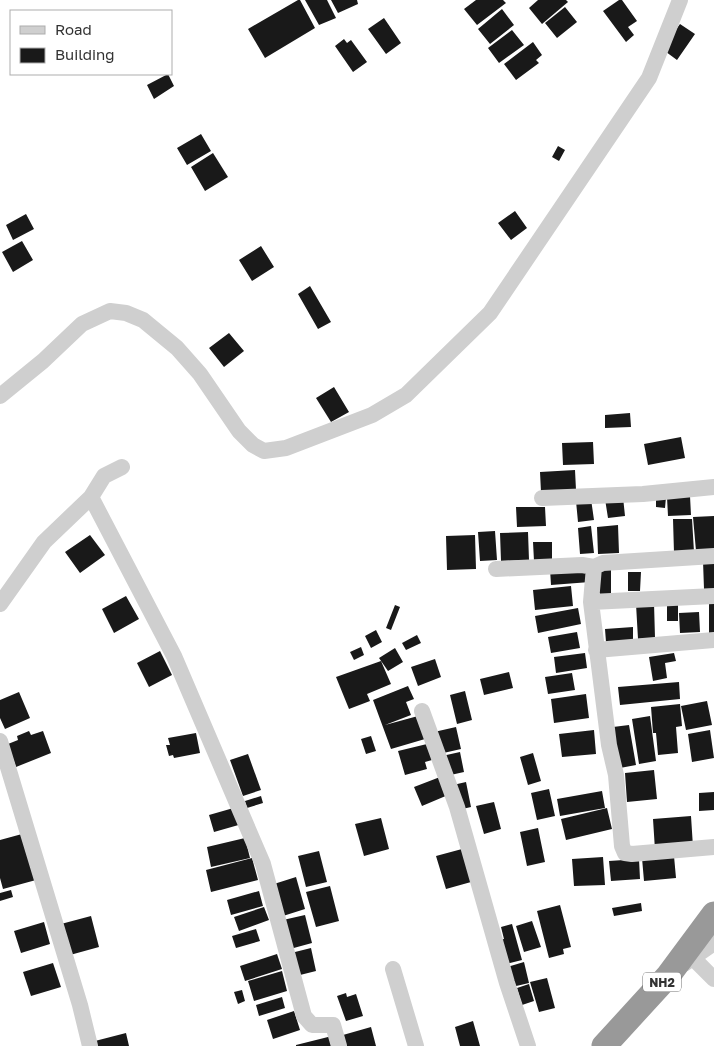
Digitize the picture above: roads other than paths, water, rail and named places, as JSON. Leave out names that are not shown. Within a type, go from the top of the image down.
[{"type":"highway","name":"NH2","points":[[604,1046],[668,976],[714,914]]},
{"type":"street","points":[[0,396],[43,362],[82,324],[110,311],[126,313],[143,320],[177,348],[200,374],[239,431],[252,445],[264,451],[286,448],[372,415],[406,395],[490,314],[649,78],[680,0]]},
{"type":"street","points":[[0,604],[44,542],[91,497],[104,476],[122,467]]},
{"type":"street","points":[[542,498],[643,494],[714,487]]},
{"type":"street","points":[[91,497],[174,656],[263,864],[304,1016],[312,1024],[333,1025],[339,1046]]},
{"type":"street","points":[[496,570],[582,565],[594,567],[603,563],[714,556]]},
{"type":"street","points":[[594,567],[591,602],[609,745],[616,775],[622,846],[625,853],[632,854],[714,847]]},
{"type":"street","points":[[591,602],[714,596]]},
{"type":"street","points":[[596,650],[714,640]]},
{"type":"street","points":[[422,711],[457,808],[507,983],[528,1046]]},
{"type":"street","points":[[0,741],[80,1005],[90,1046]]},
{"type":"street","points":[[668,976],[714,943]]},
{"type":"street","points":[[693,958],[714,979]]},
{"type":"street","points":[[393,969],[416,1046]]}]
